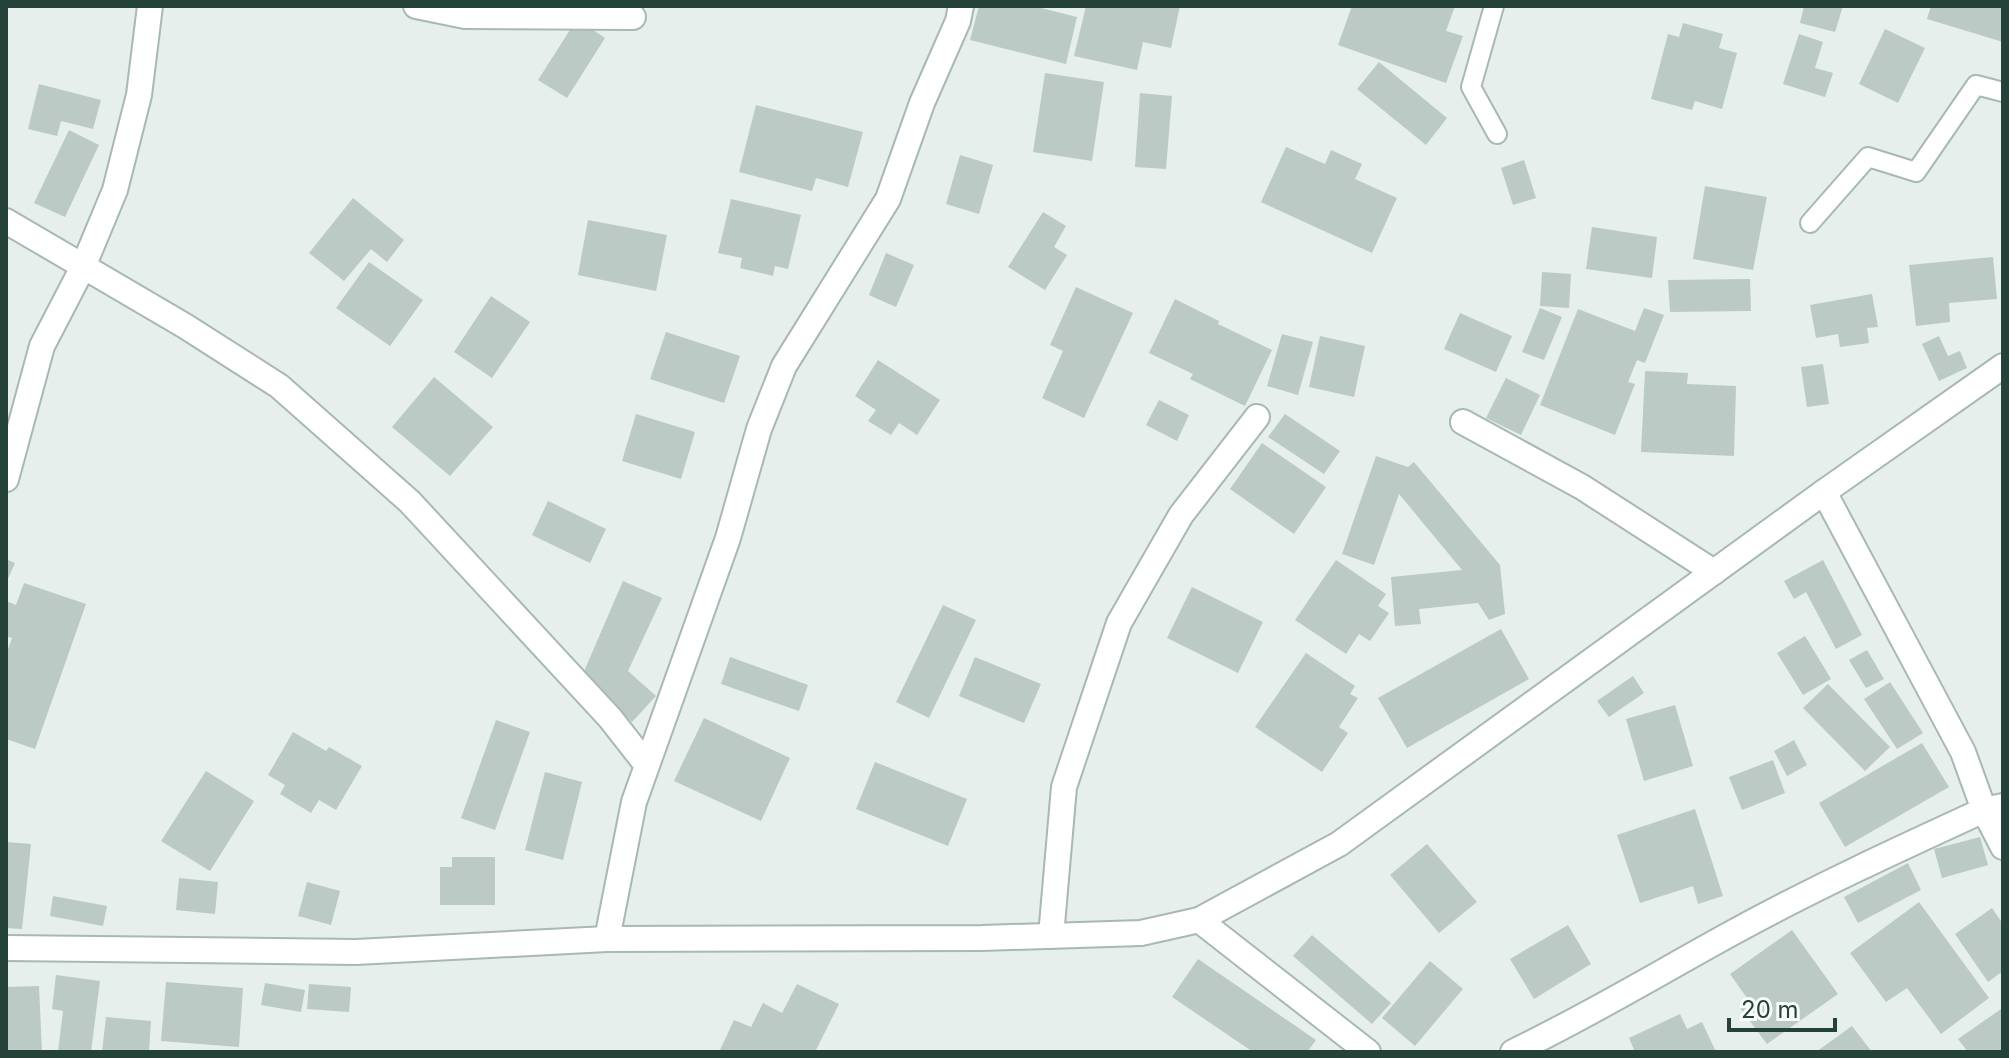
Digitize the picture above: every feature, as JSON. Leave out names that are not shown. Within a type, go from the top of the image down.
[{"type":"street","points":[[6,479],[42,346],[83,267],[115,190],[139,95],[150,6]]},
{"type":"street","points":[[416,6],[465,16],[633,17]]},
{"type":"street","points":[[607,939],[634,802],[728,538],[759,429],[784,366],[888,199],[922,103],[958,21],[961,6]]},
{"type":"street","points":[[6,221],[185,326],[279,386],[410,502],[610,718],[646,764]]},
{"type":"street","points":[[6,948],[356,952],[607,939],[1051,936],[1141,933],[1199,920],[1339,844],[2003,366]]},
{"type":"street","points":[[1051,936],[1064,787],[1119,623],[1181,515],[1257,417]]},
{"type":"street","points":[[1463,422],[1582,487],[1714,572]]},
{"type":"street","points":[[1824,492],[1993,808],[2003,847]]},
{"type":"street","points":[[1513,1052],[1570,1025],[1734,932],[1859,867],[1993,808]]},
{"type":"street","points":[[1199,920],[1368,1052]]},
{"type":"lane","points":[[1494,6],[1471,87],[1497,134]]},
{"type":"lane","points":[[1810,223],[1868,157],[1916,172],[1976,85],[2003,92]]},
{"type":"building","points":[[979,6],[1033,6],[1077,17],[1066,64],[970,40]]},
{"type":"building","points":[[1086,6],[1180,6],[1171,48],[1143,42],[1137,70],[1074,56]]},
{"type":"building","points":[[1352,6],[1455,6],[1446,31],[1463,36],[1446,83],[1338,45]]},
{"type":"building","points":[[1804,6],[1843,6],[1835,32],[1800,23]]},
{"type":"building","points":[[1931,6],[2003,6],[2003,42],[1927,19]]},
{"type":"building","points":[[577,19],[605,38],[567,98],[538,80]]},
{"type":"building","points":[[1683,23],[1723,34],[1719,48],[1737,53],[1722,109],[1695,101],[1692,110],[1651,99],[1668,34],[1679,37]]},
{"type":"building","points":[[1885,29],[1925,48],[1898,103],[1859,84]]},
{"type":"building","points":[[1799,34],[1823,42],[1815,68],[1833,73],[1825,97],[1783,84]]},
{"type":"building","points":[[1379,62],[1447,118],[1426,145],[1357,89]]},
{"type":"building","points":[[1045,73],[1104,82],[1092,161],[1033,152]]},
{"type":"building","points":[[39,84],[101,100],[93,129],[61,121],[57,136],[28,129]]},
{"type":"building","points":[[1140,93],[1172,96],[1166,169],[1135,167]]},
{"type":"building","points":[[756,105],[863,132],[848,187],[816,178],[812,191],[739,172]]},
{"type":"building","points":[[69,130],[99,145],[65,217],[34,203]]},
{"type":"building","points":[[1286,147],[1325,164],[1331,150],[1362,164],[1355,179],[1397,198],[1372,253],[1261,202]]},
{"type":"building","points":[[960,155],[993,165],[979,214],[946,204]]},
{"type":"building","points":[[1524,160],[1536,198],[1513,205],[1501,168]]},
{"type":"building","points":[[1705,186],[1767,197],[1753,270],[1693,259]]},
{"type":"building","points":[[353,198],[404,240],[387,262],[371,249],[344,281],[309,253]]},
{"type":"building","points":[[731,199],[801,215],[788,269],[775,266],[773,276],[740,268],[742,258],[718,253]]},
{"type":"building","points":[[1043,212],[1066,226],[1054,247],[1067,255],[1045,290],[1008,267]]},
{"type":"building","points":[[588,220],[667,235],[656,291],[578,275]]},
{"type":"building","points":[[1592,227],[1657,237],[1652,278],[1586,269]]},
{"type":"building","points":[[886,253],[914,265],[896,307],[869,295]]},
{"type":"building","points":[[1993,257],[1997,299],[1949,303],[1950,322],[1916,326],[1909,265]]},
{"type":"building","points":[[369,262],[423,300],[390,346],[336,308]]},
{"type":"building","points":[[1542,272],[1571,274],[1569,308],[1540,306]]},
{"type":"building","points":[[1750,279],[1751,311],[1670,312],[1668,280]]},
{"type":"building","points":[[1076,287],[1133,313],[1084,418],[1042,398],[1063,351],[1050,345]]},
{"type":"building","points":[[1872,294],[1878,327],[1867,328],[1869,343],[1840,347],[1838,334],[1816,338],[1810,305]]},
{"type":"building","points":[[491,296],[530,322],[492,378],[454,352]]},
{"type":"building","points":[[1175,299],[1272,350],[1245,406],[1190,379],[1193,374],[1149,353]]},
{"type":"building","points":[[1540,308],[1562,317],[1544,360],[1522,352]]},
{"type":"building","points":[[1644,308],[1664,315],[1645,363],[1637,360],[1628,382],[1635,384],[1615,435],[1540,405],[1578,309],[1635,331]]},
{"type":"building","points":[[1460,313],[1512,336],[1496,372],[1444,349]]},
{"type":"building","points":[[666,332],[740,356],[724,403],[650,379]]},
{"type":"building","points":[[1282,334],[1313,342],[1298,395],[1267,386]]},
{"type":"building","points":[[1320,336],[1365,346],[1354,397],[1309,387]]},
{"type":"building","points":[[1939,336],[1948,356],[1960,351],[1967,368],[1939,381],[1922,344]]},
{"type":"building","points":[[878,360],[940,400],[917,435],[899,423],[891,435],[868,421],[876,410],[855,396]]},
{"type":"building","points":[[1823,364],[1829,404],[1807,407],[1801,367]]},
{"type":"building","points":[[1645,371],[1688,373],[1687,384],[1736,386],[1734,456],[1641,452]]},
{"type":"building","points":[[434,377],[493,427],[450,476],[392,427]]},
{"type":"building","points":[[1506,378],[1540,395],[1521,435],[1486,418]]},
{"type":"building","points":[[1159,400],[1189,415],[1177,441],[1146,425]]},
{"type":"building","points":[[636,414],[695,432],[681,479],[622,461]]},
{"type":"building","points":[[1285,414],[1340,451],[1324,474],[1268,437]]},
{"type":"building","points":[[1262,443],[1326,487],[1294,534],[1230,489]]},
{"type":"building","points":[[1376,456],[1408,467],[1414,462],[1500,565],[1505,614],[1489,620],[1478,603],[1419,609],[1421,624],[1395,626],[1391,577],[1462,570],[1399,494],[1374,565],[1342,554]]},
{"type":"building","points":[[548,501],[606,529],[590,563],[532,535]]},
{"type":"building","points":[[6,559],[15,563],[6,583]]},
{"type":"building","points":[[1336,560],[1386,594],[1378,606],[1389,613],[1370,641],[1359,634],[1346,654],[1295,620]]},
{"type":"building","points":[[1823,560],[1862,635],[1836,649],[1806,592],[1794,599],[1784,581]]},
{"type":"building","points":[[623,581],[662,598],[628,671],[656,696],[632,722],[582,676]]},
{"type":"building","points":[[24,583],[86,604],[35,749],[6,739],[6,655],[12,638],[6,636],[6,601],[16,605]]},
{"type":"building","points":[[1192,587],[1263,622],[1238,673],[1167,638]]},
{"type":"building","points":[[943,605],[976,620],[929,718],[896,702]]},
{"type":"building","points":[[1501,629],[1529,679],[1407,748],[1378,698]]},
{"type":"building","points":[[1805,636],[1831,679],[1803,695],[1777,653]]},
{"type":"building","points":[[1867,650],[1884,679],[1866,688],[1849,660]]},
{"type":"building","points":[[1306,653],[1355,686],[1350,694],[1358,698],[1339,727],[1348,733],[1322,772],[1255,727]]},
{"type":"building","points":[[730,657],[808,685],[799,711],[721,684]]},
{"type":"building","points":[[975,657],[1041,684],[1024,723],[959,696]]},
{"type":"building","points":[[1633,676],[1644,693],[1609,717],[1597,701]]},
{"type":"building","points":[[1890,682],[1923,733],[1897,749],[1864,699]]},
{"type":"building","points":[[1828,684],[1890,747],[1865,771],[1803,708]]},
{"type":"building","points":[[1675,705],[1693,766],[1644,781],[1626,719]]},
{"type":"building","points":[[704,718],[790,758],[761,821],[674,781]]},
{"type":"building","points":[[496,720],[530,732],[495,830],[461,818]]},
{"type":"building","points":[[293,732],[326,751],[329,747],[362,766],[336,810],[319,800],[311,813],[280,794],[285,785],[268,775]]},
{"type":"building","points":[[1794,740],[1807,765],[1787,776],[1774,751]]},
{"type":"building","points":[[1922,743],[1949,787],[1845,847],[1819,803]]},
{"type":"building","points":[[1773,760],[1785,793],[1742,810],[1729,777]]},
{"type":"building","points":[[875,762],[967,799],[948,846],[856,809]]},
{"type":"building","points":[[206,771],[254,801],[210,871],[161,841]]},
{"type":"building","points":[[545,772],[582,782],[563,860],[525,850]]},
{"type":"building","points":[[1695,809],[1723,896],[1698,904],[1693,886],[1640,903],[1617,835]]},
{"type":"building","points":[[1980,837],[1988,865],[1942,878],[1934,849]]},
{"type":"building","points":[[6,842],[31,844],[22,929],[6,928]]},
{"type":"building","points":[[1427,844],[1477,902],[1439,933],[1390,875]]},
{"type":"building","points":[[452,857],[495,857],[495,905],[440,905],[440,867],[452,867]]},
{"type":"building","points":[[1908,863],[1921,890],[1858,923],[1844,897]]},
{"type":"building","points":[[179,878],[218,882],[215,914],[176,910]]},
{"type":"building","points":[[307,882],[340,891],[331,925],[298,916]]},
{"type":"building","points":[[53,896],[107,906],[103,926],[50,916]]},
{"type":"building","points":[[1919,902],[1989,998],[1941,1034],[1907,988],[1886,1002],[1850,953]]},
{"type":"building","points":[[1992,908],[2003,924],[2003,971],[1988,982],[1955,934]]},
{"type":"building","points":[[1568,925],[1591,964],[1534,999],[1510,959]]},
{"type":"building","points":[[1792,930],[1838,994],[1767,1044],[1740,1008],[1749,1001],[1730,974]]},
{"type":"building","points":[[1312,935],[1391,1003],[1372,1024],[1293,956]]},
{"type":"building","points":[[1198,959],[1316,1040],[1307,1052],[1253,1052],[1172,997]]},
{"type":"building","points":[[1430,961],[1463,989],[1415,1046],[1382,1018]]},
{"type":"building","points":[[56,975],[100,981],[91,1052],[58,1052],[63,1011],[52,1009]]},
{"type":"building","points":[[166,982],[243,988],[239,1047],[161,1041]]},
{"type":"building","points":[[265,983],[305,990],[301,1012],[261,1005]]},
{"type":"building","points":[[309,984],[351,987],[349,1012],[307,1009]]},
{"type":"building","points":[[797,984],[839,1004],[815,1052],[720,1050],[734,1020],[751,1027],[763,1003],[782,1013]]},
{"type":"building","points":[[39,986],[42,1052],[6,1052],[6,987]]},
{"type":"building","points":[[2001,1009],[2003,1052],[1968,1052],[1958,1039]]},
{"type":"building","points":[[1680,1014],[1687,1029],[1702,1022],[1716,1052],[1635,1052],[1629,1038]]},
{"type":"building","points":[[106,1017],[151,1021],[149,1052],[102,1052]]},
{"type":"building","points":[[1852,1026],[1872,1052],[1816,1052]]}]
